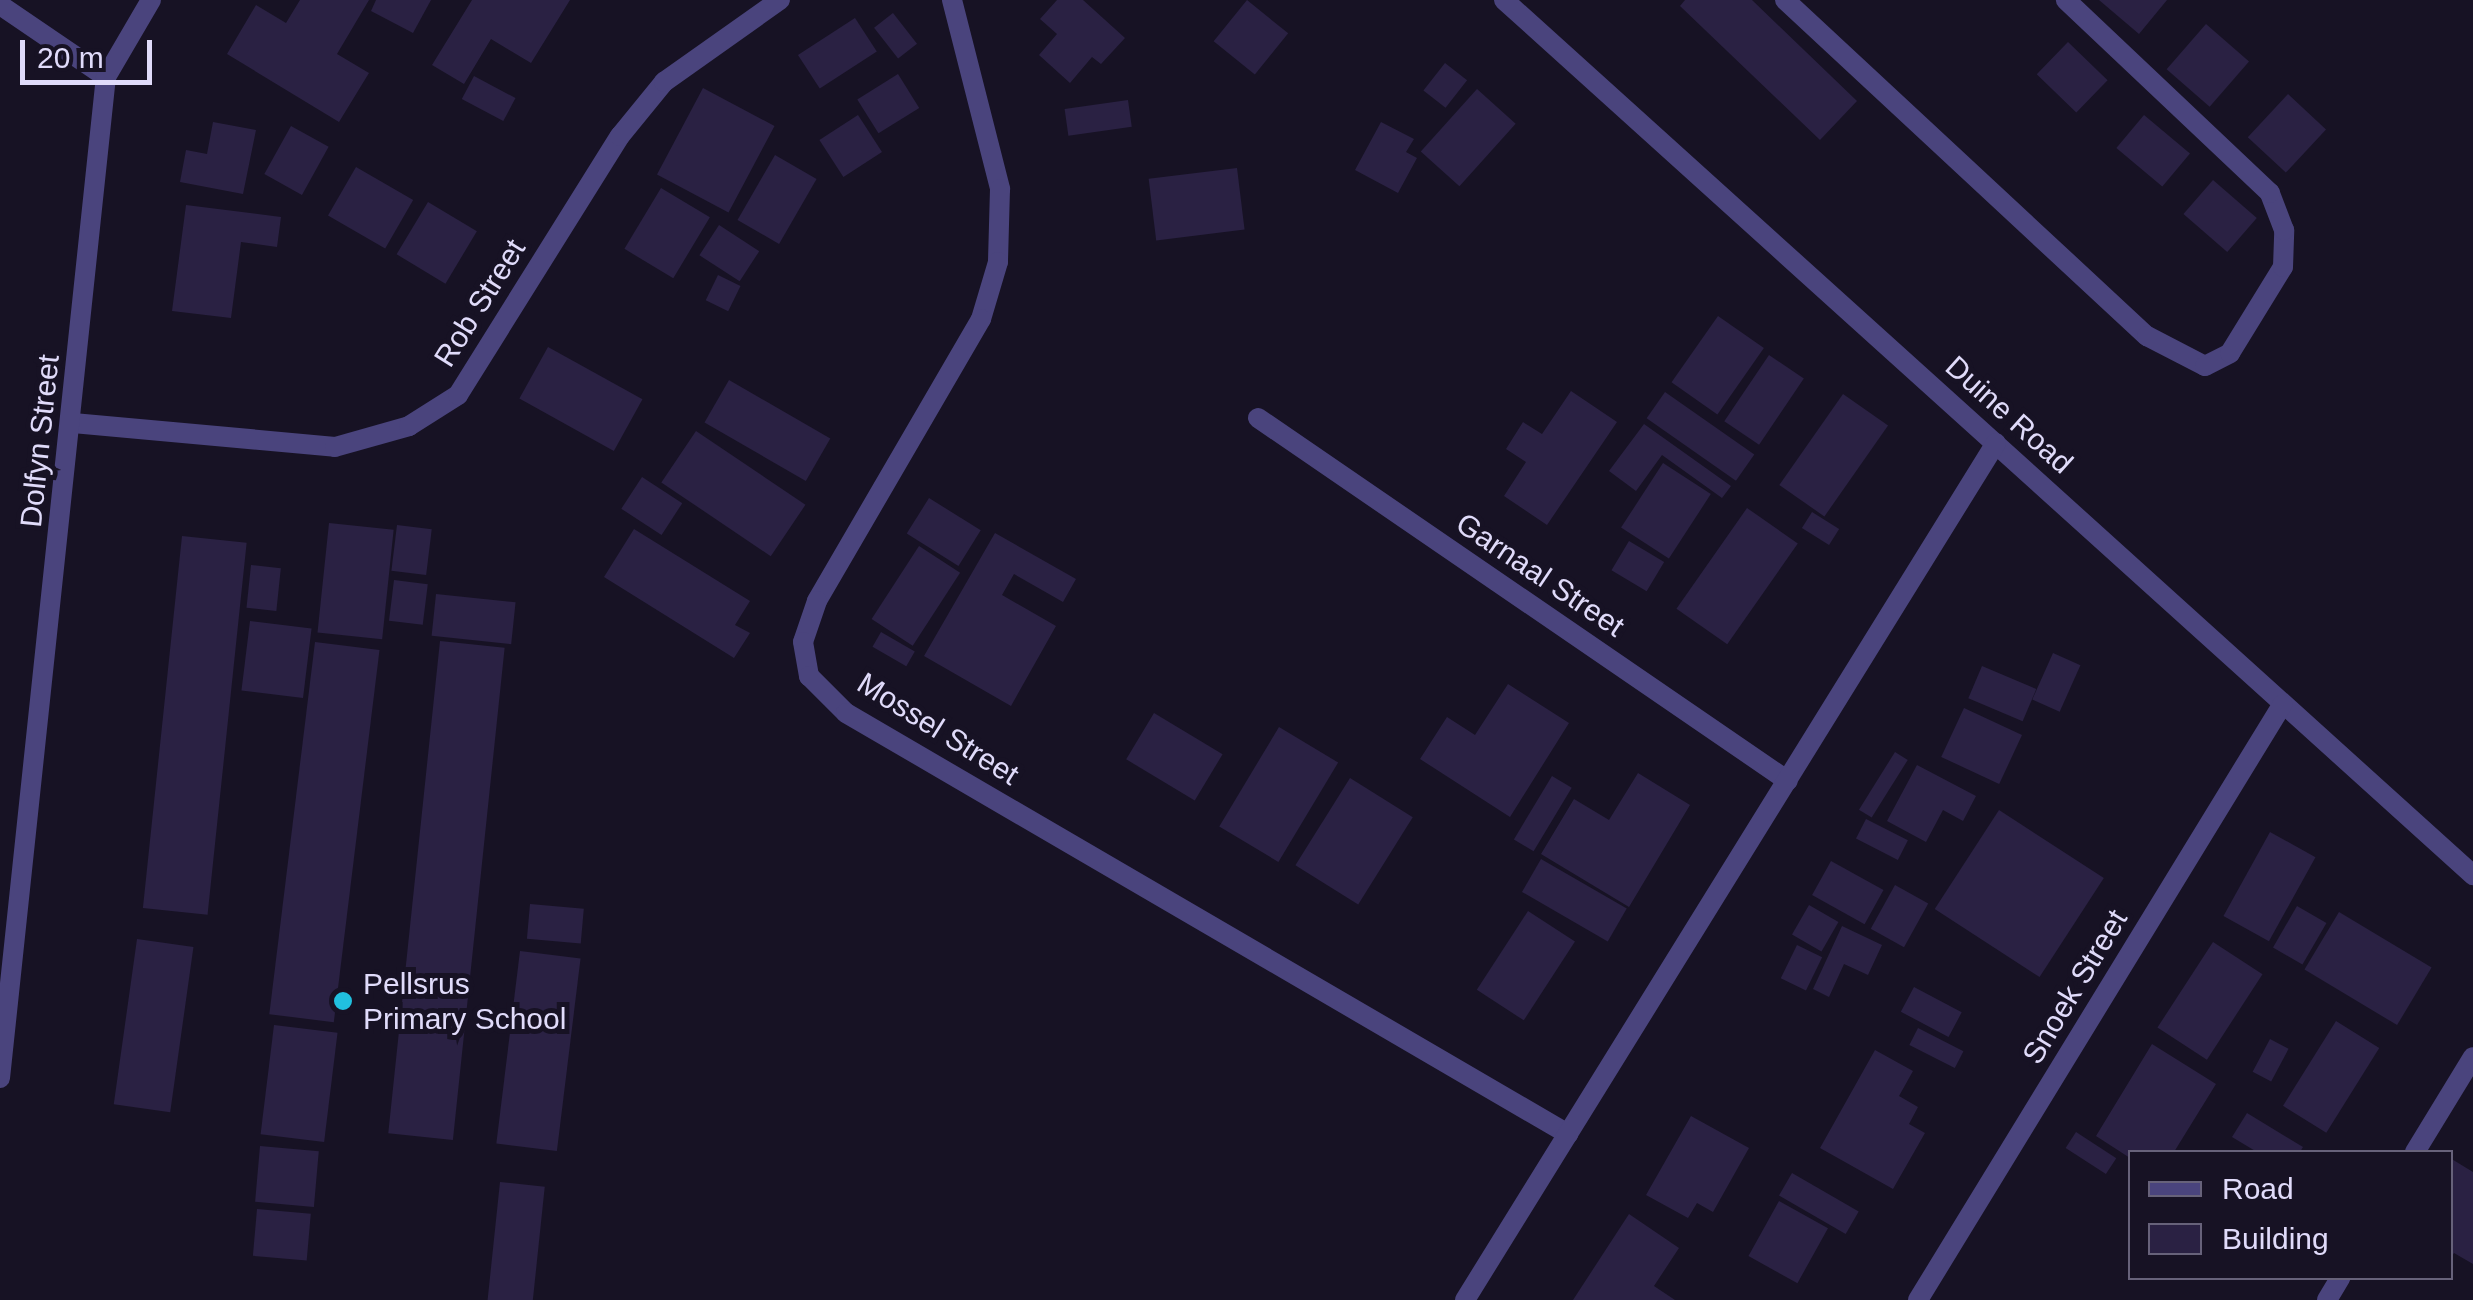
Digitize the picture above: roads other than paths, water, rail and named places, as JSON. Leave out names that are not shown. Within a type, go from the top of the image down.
[{"type":"street","name":"Dolfyn Street","points":[[0,1078],[106,77],[151,0]]},
{"type":"street","name":"Rob Street","points":[[72,422],[335,448],[409,426],[458,395],[620,136],[664,82],[780,0]]},
{"type":"street","name":"Mossel Street","points":[[952,0],[1000,189],[998,262],[981,318],[817,601],[804,642],[809,676],[846,713],[1568,1134]]},
{"type":"street","name":"Duine Road","points":[[1504,0],[2473,875]]},
{"type":"street","points":[[1785,0],[2147,336],[2205,366],[2230,353],[2283,267],[2284,230],[2270,193],[2066,0]]},
{"type":"street","points":[[0,5],[106,77]]},
{"type":"street","name":"Garnaal Street","points":[[1258,418],[1788,781]]},
{"type":"street","points":[[1465,1300],[1996,443]]},
{"type":"street","name":"Snoek Street","points":[[1918,1300],[2282,705]]},
{"type":"street","points":[[2417,1150],[2473,1057]]},
{"type":"place","name":"Pellsrus Primary School","points":[[343,1001]]}]
